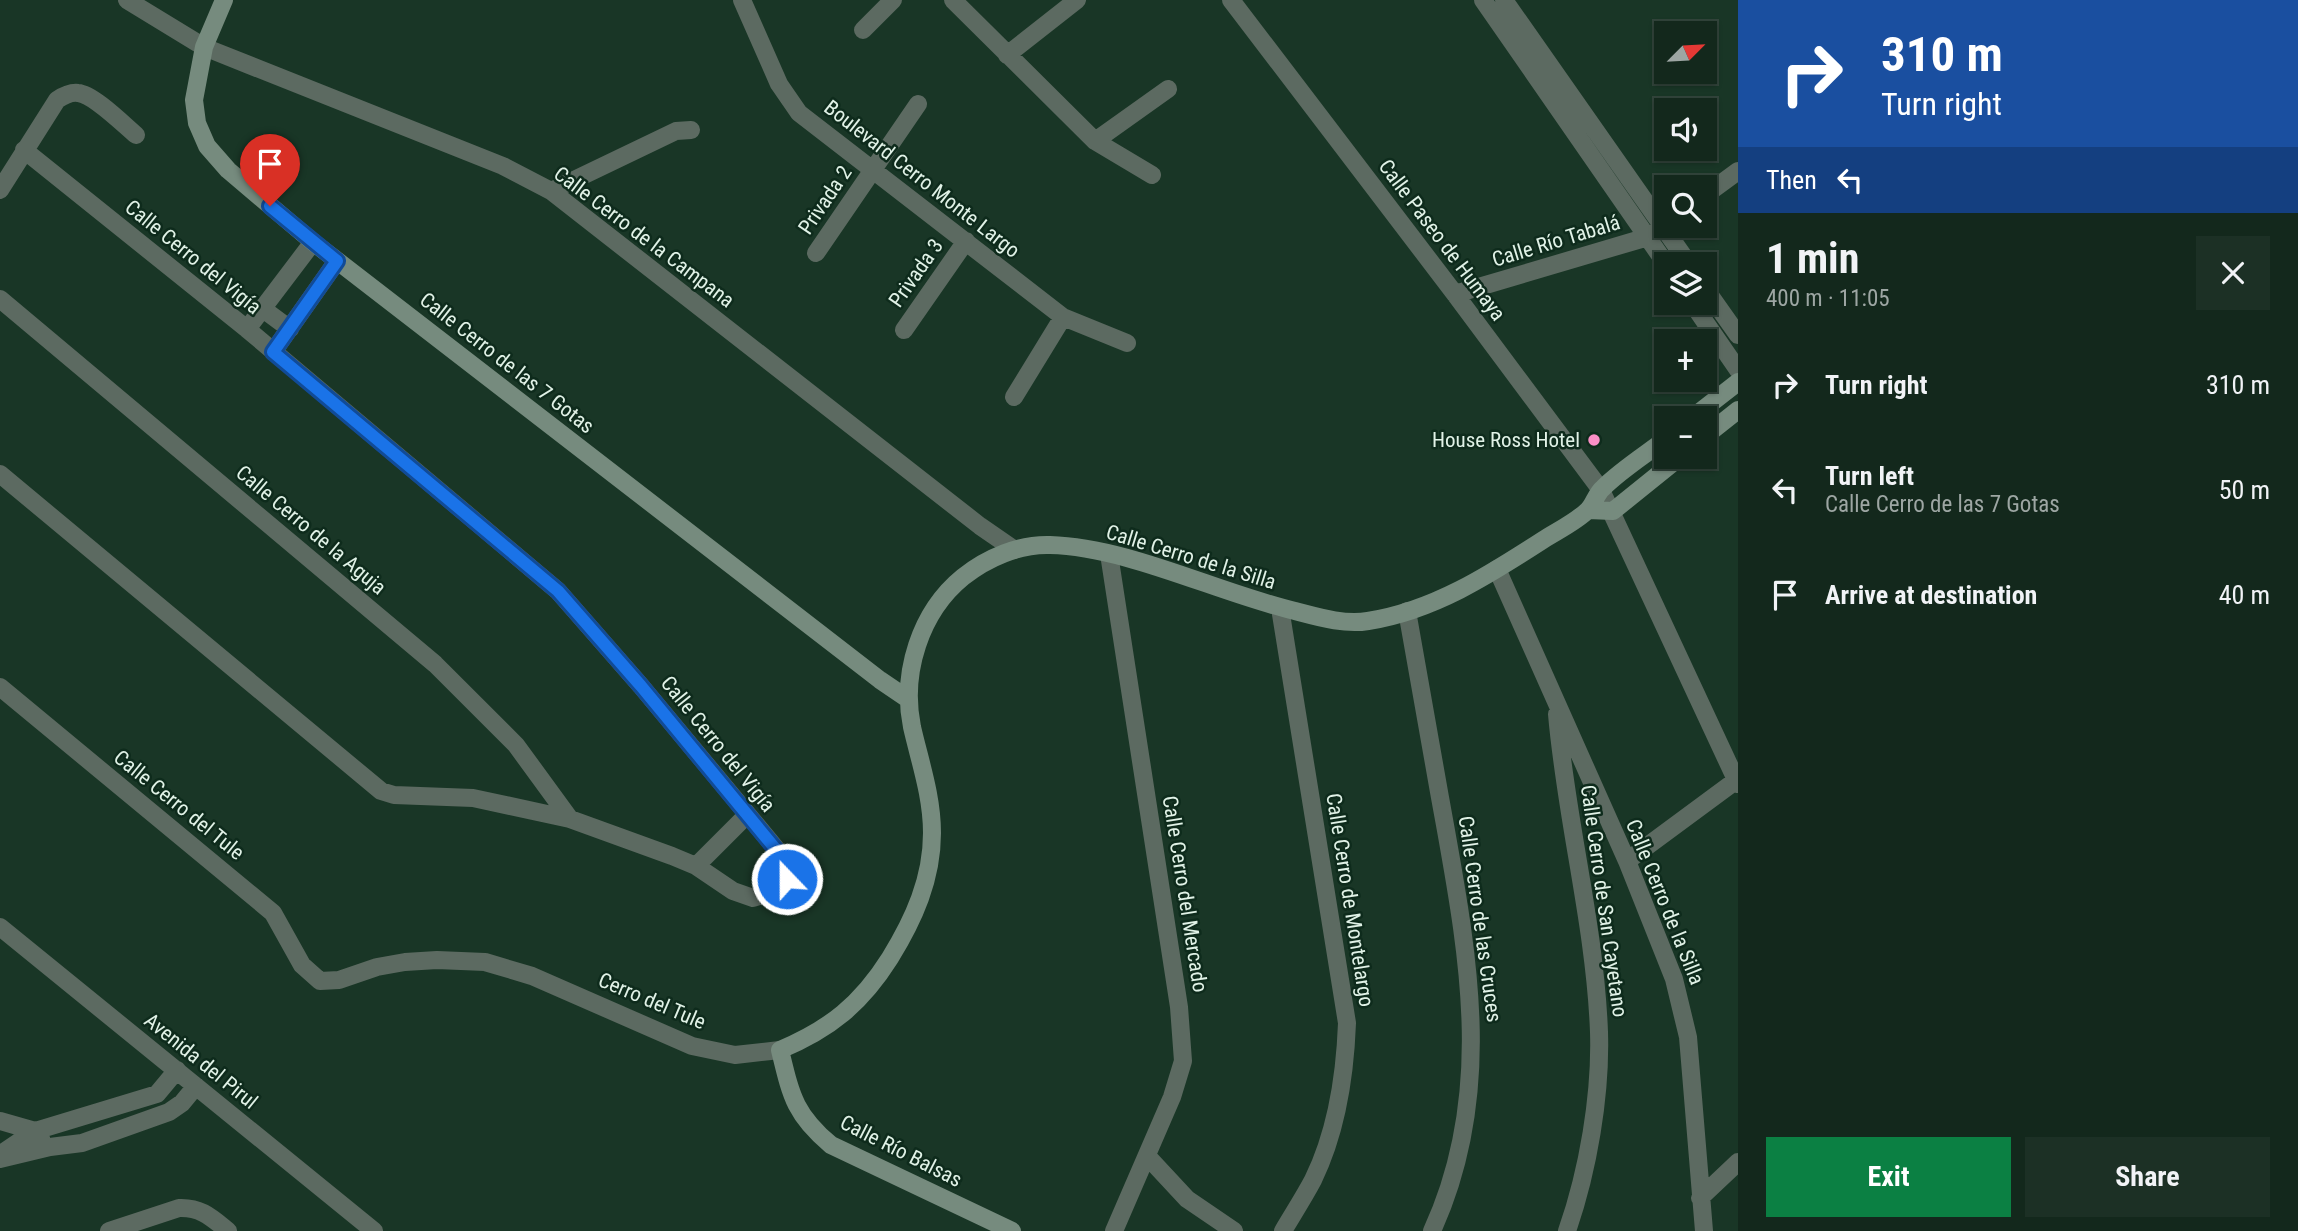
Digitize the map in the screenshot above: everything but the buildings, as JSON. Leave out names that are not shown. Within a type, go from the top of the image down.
[{"type":"street","name":"Calle Cerro de la Campana","points":[[127,0],[204,47],[503,166],[551,191],[980,526],[1015,550]]},
{"type":"street","name":"Calle Cerro de las 7 Gotas","points":[[224,0],[204,47],[194,100],[197,123],[207,146],[228,170],[337,261],[908,699]]},
{"type":"street","name":"Boulevard Cerro Monte Largo","points":[[742,0],[787,98],[799,113],[1063,317],[1127,343]]},
{"type":"street","points":[[863,30],[893,0]]},
{"type":"street","points":[[953,0],[1095,141],[1152,175]]},
{"type":"street","points":[[1007,55],[1077,0]]},
{"type":"street","name":"Calle Paseo de Humaya","points":[[1231,0],[1601,490],[1737,781]]},
{"type":"street","points":[[1483,0],[1658,252]]},
{"type":"street","points":[[1504,0],[1654,210]]},
{"type":"street","points":[[1095,141],[1168,89]]},
{"type":"street","points":[[0,190],[57,100],[76,93],[87,95],[136,135]]},
{"type":"street","name":"Privada 2","points":[[816,253],[918,104]]},
{"type":"street","points":[[551,191],[676,131],[691,131]]},
{"type":"street","name":"Calle Cerro del Vigía","points":[[0,474],[381,791],[394,795],[473,798],[570,819],[696,866],[716,882],[753,898],[779,890],[787,879],[789,869],[783,858],[558,591],[247,329],[24,150]]},
{"type":"street","points":[[1717,186],[1738,171]]},
{"type":"street","name":"Calle Río Tabalá","points":[[1455,294],[1648,237],[1654,233]]},
{"type":"street","name":"Privada 3","points":[[904,330],[965,241]]},
{"type":"street","points":[[247,329],[313,242]]},
{"type":"street","points":[[273,352],[337,261]]},
{"type":"street","name":"Calle Cerro de la Aguja","points":[[0,299],[435,664],[516,746],[570,819]]},
{"type":"street","points":[[1717,305],[1738,335]]},
{"type":"street","points":[[263,309],[290,329]]},
{"type":"street","points":[[1700,315],[1738,370]]},
{"type":"street","points":[[1014,397],[1063,317]]},
{"type":"street","points":[[1707,406],[1738,382]]},
{"type":"street","points":[[1717,427],[1738,410]]},
{"type":"street","points":[[1588,510],[1601,490],[1654,448]]},
{"type":"street","points":[[1588,510],[1613,511],[1665,469]]},
{"type":"street","name":"Calle Cerro de la Silla","points":[[908,699],[916,645],[934,607],[965,575],[986,561],[1015,550],[1049,545],[1109,554],[1280,608],[1328,619],[1365,622],[1407,611],[1477,582],[1588,510]]},
{"type":"street","name":"Calle Cerro del Mercado","points":[[1109,554],[1179,1007],[1183,1060],[1172,1097],[1114,1231]]},
{"type":"street","name":"Calle Cerro de la Silla","points":[[1497,569],[1627,861],[1682,1006],[1688,1037],[1704,1231]]},
{"type":"street","name":"Calle Cerro de Montelargo","points":[[1280,608],[1347,1023],[1343,1082],[1326,1148],[1313,1180],[1283,1231]]},
{"type":"street","name":"Calle Cerro de las Cruces","points":[[1407,611],[1451,858],[1468,974],[1473,1037],[1472,1066],[1462,1138],[1449,1187],[1432,1231]]},
{"type":"street","name":"Calle Cerro del Tule","points":[[0,687],[273,913],[295,954],[310,974]]},
{"type":"street","name":"Cerro del Tule","points":[[310,974],[320,981],[328,982],[405,962],[485,962],[532,976],[692,1046],[734,1055],[779,1050],[809,1038],[843,1016],[876,980],[910,926],[928,877],[932,831],[925,777],[908,699]]},
{"type":"street","name":"Calle Cerro de San Cayetano","points":[[1555,700],[1560,753],[1594,976],[1599,1034],[1590,1147],[1578,1201],[1567,1231]]},
{"type":"street","points":[[1627,861],[1737,781]]},
{"type":"street","points":[[696,866],[747,815]]},
{"type":"street","name":"Avenida del Pirul","points":[[0,927],[374,1231]]},
{"type":"street","name":"Calle Río Balsas","points":[[779,1050],[792,1099],[810,1128],[831,1145],[1012,1231]]},
{"type":"street","points":[[0,1157],[35,1131],[157,1094],[177,1070]]},
{"type":"street","points":[[0,1157],[82,1143],[169,1112],[182,1103],[196,1086]]},
{"type":"street","points":[[0,1121],[35,1131],[50,1147]]},
{"type":"street","points":[[1147,1156],[1187,1199],[1234,1231]]},
{"type":"street","points":[[1700,1198],[1738,1162]]},
{"type":"street","points":[[109,1231],[189,1207],[202,1210],[228,1231]]},
{"type":"place","name":"House Ross Hotel","points":[[1594,440]]},
{"type":"route","points":[[270,206],[337,261],[273,352],[558,591],[641,686],[783,858],[789,869],[787,879]]}]
